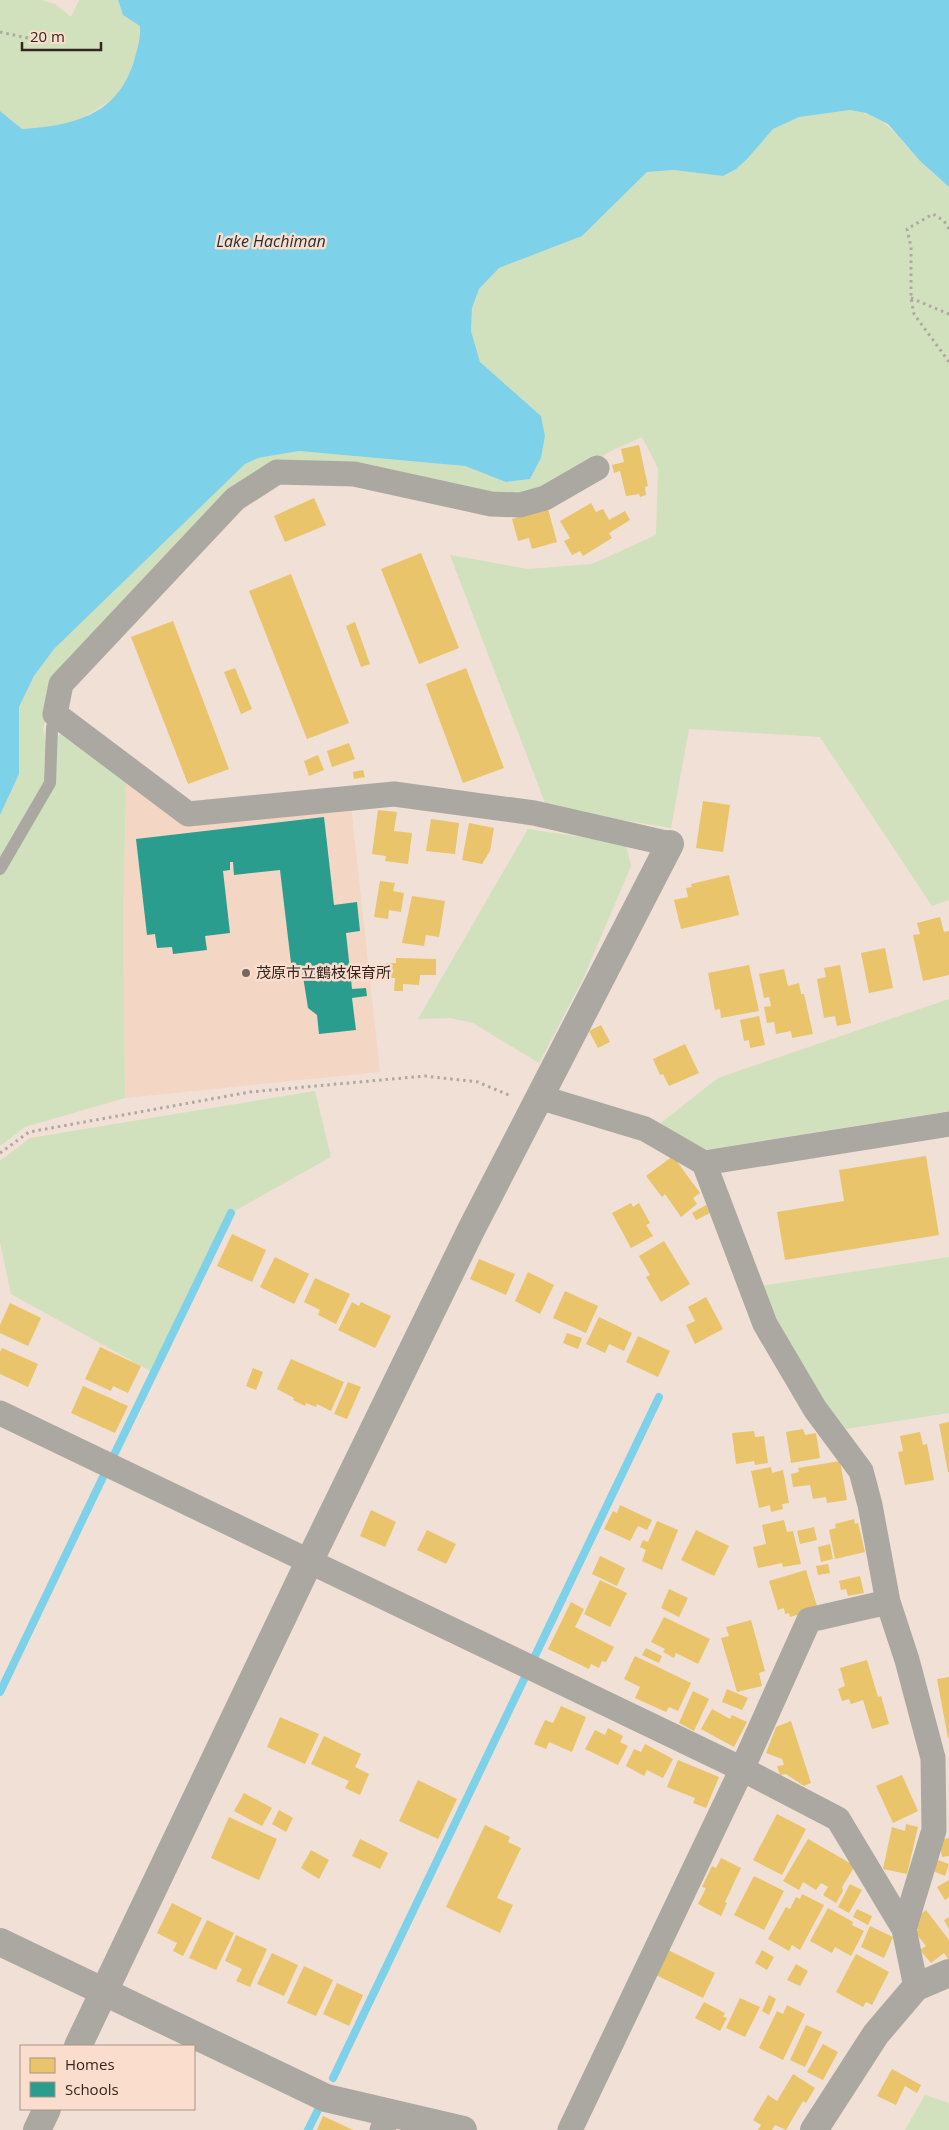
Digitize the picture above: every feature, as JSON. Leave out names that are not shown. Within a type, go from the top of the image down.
[{"type":"street","points":[[78,2045],[471,1230],[670,844],[534,813],[394,794],[188,814],[55,714],[61,684],[235,499],[277,472],[354,474],[491,504],[520,506],[545,498],[597,468]]},
{"type":"street","points":[[537,1102],[645,1129],[704,1163],[949,1124]]},
{"type":"street","points":[[704,1163],[765,1324],[815,1409],[861,1471],[870,1505],[888,1602],[941,1756],[934,1830],[904,1929]]},
{"type":"street","points":[[0,1413],[742,1769],[838,1819],[904,1929],[916,1987]]},
{"type":"street","points":[[570,2130],[742,1769],[810,1620],[888,1602]]},
{"type":"street","points":[[0,1942],[326,2098],[386,2122],[463,2130]]},
{"type":"street","points":[[814,2130],[876,2034],[916,1987],[949,1973]]},
{"type":"street","points":[[37,2130],[47,2110]]},
{"type":"lane","points":[[0,869],[50,783],[52,728],[55,714]]},
{"type":"path","points":[[0,32],[46,42]]},
{"type":"path","points":[[949,229],[944,221],[933,214],[907,229],[911,247],[911,298],[914,314],[949,362]]},
{"type":"path","points":[[911,298],[949,314]]},
{"type":"path","points":[[0,1153],[29,1132],[250,1092],[425,1076],[478,1082],[537,1102]]},
{"type":"shaded area","name":"茂原市立鶴枝保育所","points":[[126,780],[188,825],[351,806],[380,1072],[125,1098],[123,925]]},
{"type":"green space","points":[[0,0],[41,0],[55,4],[71,17],[79,0],[118,0],[123,15],[140,26],[140,41],[129,76],[117,96],[83,118],[57,127],[22,129],[0,111]]},
{"type":"green space","points":[[850,110],[873,117],[890,128],[923,164],[949,187],[949,900],[932,906],[820,737],[689,729],[671,828],[547,808],[450,555],[528,569],[592,564],[656,535],[658,468],[642,437],[611,451],[550,487],[519,497],[280,464],[58,675],[43,729],[47,746],[65,730],[126,780],[123,925],[125,1098],[25,1127],[0,1146],[0,815],[19,774],[19,707],[34,676],[54,649],[245,464],[257,458],[299,451],[465,466],[506,482],[530,479],[541,458],[545,436],[541,416],[480,362],[471,331],[472,308],[479,289],[499,268],[582,236],[647,172],[674,170],[723,176],[747,159],[773,129],[799,117]]},
{"type":"green space","points":[[528,829],[626,844],[631,866],[583,979],[539,1063],[473,1023],[450,1018],[418,1019]]},
{"type":"green space","points":[[949,999],[949,1111],[698,1151],[657,1126],[718,1078]]},
{"type":"green space","points":[[315,1091],[331,1157],[231,1213],[154,1373],[11,1294],[0,1242],[0,1161],[30,1138]]},
{"type":"green space","points":[[949,1257],[949,1413],[845,1429],[816,1391],[772,1320],[761,1286]]},
{"type":"green space","points":[[925,2095],[949,2103],[949,2130],[905,2130]]},
{"type":"water","name":"Lake Hachiman","points":[[118,0],[949,0],[949,187],[920,161],[888,124],[866,113],[850,110],[799,117],[773,129],[747,159],[736,169],[723,176],[674,170],[647,172],[582,236],[499,268],[479,289],[472,308],[471,331],[480,362],[541,416],[545,436],[541,458],[530,479],[506,482],[465,466],[299,451],[258,458],[245,464],[54,649],[34,676],[19,707],[19,774],[0,815],[0,111],[22,129],[58,125],[90,115],[115,96],[125,82],[133,64],[140,31],[140,26],[123,15]]},
{"type":"building: Homes","points":[[639,445],[648,486],[645,487],[646,495],[640,497],[639,494],[626,496],[620,471],[614,473],[612,465],[624,462],[621,449]]},
{"type":"building: Homes","points":[[314,498],[326,525],[285,542],[274,516]]},
{"type":"building: Homes","points":[[591,503],[596,512],[603,509],[609,520],[625,511],[630,520],[609,533],[612,538],[583,556],[580,551],[572,555],[564,541],[570,538],[560,521]]},
{"type":"building: Homes","points":[[548,509],[557,542],[532,549],[529,538],[518,541],[512,519]]},
{"type":"building: Homes","points":[[421,553],[459,648],[419,664],[381,569]]},
{"type":"building: Homes","points":[[291,574],[349,723],[307,739],[249,591]]},
{"type":"building: Homes","points":[[173,621],[229,769],[188,784],[131,637]]},
{"type":"building: Homes","points":[[355,622],[370,664],[361,667],[346,626]]},
{"type":"building: Homes","points":[[235,668],[252,709],[241,714],[224,672]]},
{"type":"building: Homes","points":[[466,668],[504,768],[463,783],[426,684]]},
{"type":"building: Homes","points":[[349,743],[355,759],[332,767],[327,751]]},
{"type":"building: Homes","points":[[318,755],[324,770],[309,776],[304,761]]},
{"type":"building: Homes","points":[[363,770],[365,777],[354,779],[353,772]]},
{"type":"building: Homes","points":[[703,801],[730,805],[723,852],[696,848]]},
{"type":"building: Homes","points":[[378,810],[397,812],[394,831],[412,833],[408,864],[385,861],[386,856],[372,854]]},
{"type":"building: Homes","points":[[431,819],[459,823],[455,854],[426,851]]},
{"type":"building: Homes","points":[[469,823],[494,828],[490,851],[482,864],[462,860]]},
{"type":"building: Homes","points":[[729,875],[739,915],[681,929],[674,900],[688,897],[686,888],[692,887],[691,884]]},
{"type":"building: Homes","points":[[380,881],[395,883],[393,891],[404,893],[401,912],[389,910],[388,919],[374,917]]},
{"type":"building: Homes","points":[[412,896],[445,901],[439,937],[426,935],[424,946],[402,943]]},
{"type":"building: Homes","points":[[940,917],[944,932],[949,931],[949,975],[923,981],[913,935],[920,934],[917,923]]},
{"type":"building: Homes","points":[[885,948],[893,988],[869,993],[861,953]]},
{"type":"building: Homes","points":[[396,958],[436,959],[436,975],[420,975],[419,985],[403,984],[403,991],[394,991],[395,978],[386,978],[386,963],[396,963]]},
{"type":"building: Homes","points":[[749,965],[759,1011],[721,1018],[720,1009],[715,1010],[708,973]]},
{"type":"building: Homes","points":[[840,965],[851,1023],[837,1026],[835,1016],[824,1018],[817,979],[826,977],[824,968]]},
{"type":"building: Homes","points":[[784,969],[788,986],[799,983],[801,994],[804,994],[813,1034],[792,1038],[791,1031],[776,1034],[774,1022],[767,1023],[764,1007],[771,1006],[769,997],[764,998],[759,974]]},
{"type":"building: Homes","points":[[759,1016],[765,1045],[750,1048],[749,1040],[744,1041],[740,1020]]},
{"type":"building: Homes","points":[[601,1025],[610,1042],[598,1048],[589,1031]]},
{"type":"building: Homes","points":[[685,1044],[699,1073],[669,1086],[663,1074],[660,1075],[653,1059]]},
{"type":"building: Homes","points":[[673,1156],[700,1193],[693,1198],[697,1204],[681,1217],[665,1194],[662,1197],[646,1176]]},
{"type":"building: Homes","points":[[926,1156],[939,1235],[785,1260],[777,1212],[844,1201],[839,1170]]},
{"type":"building: Homes","points":[[631,1203],[633,1207],[639,1203],[650,1223],[646,1225],[653,1236],[631,1248],[612,1213]]},
{"type":"building: Homes","points":[[706,1205],[710,1213],[696,1220],[692,1213]]},
{"type":"building: Homes","points":[[232,1234],[266,1250],[252,1282],[217,1266]]},
{"type":"building: Homes","points":[[664,1241],[690,1284],[661,1302],[646,1277],[650,1275],[639,1256]]},
{"type":"building: Homes","points":[[275,1257],[309,1274],[294,1304],[260,1287]]},
{"type":"building: Homes","points":[[479,1259],[515,1274],[506,1295],[470,1279]]},
{"type":"building: Homes","points":[[528,1272],[554,1285],[540,1314],[515,1301]]},
{"type":"building: Homes","points":[[315,1278],[350,1294],[336,1324],[318,1315],[320,1310],[304,1302]]},
{"type":"building: Homes","points":[[565,1291],[598,1306],[586,1333],[553,1318]]},
{"type":"building: Homes","points":[[706,1297],[723,1329],[695,1344],[686,1325],[695,1321],[688,1307]]},
{"type":"building: Homes","points":[[352,1302],[359,1306],[361,1302],[391,1316],[375,1348],[338,1330]]},
{"type":"building: Homes","points":[[10,1303],[41,1318],[28,1346],[0,1333],[0,1325]]},
{"type":"building: Homes","points":[[599,1317],[632,1333],[624,1351],[609,1344],[605,1353],[586,1344]]},
{"type":"building: Homes","points":[[567,1333],[582,1338],[578,1349],[563,1343]]},
{"type":"building: Homes","points":[[638,1336],[670,1351],[658,1377],[626,1362]]},
{"type":"building: Homes","points":[[100,1347],[141,1366],[128,1393],[113,1386],[111,1391],[85,1379]]},
{"type":"building: Homes","points":[[2,1348],[38,1364],[28,1387],[0,1374],[0,1352]]},
{"type":"building: Homes","points":[[291,1359],[344,1382],[331,1411],[317,1404],[316,1407],[306,1403],[305,1406],[277,1389]]},
{"type":"building: Homes","points":[[253,1368],[263,1372],[256,1390],[246,1386]]},
{"type":"building: Homes","points":[[348,1382],[361,1387],[347,1419],[334,1414]]},
{"type":"building: Homes","points":[[83,1386],[128,1406],[115,1433],[71,1413]]},
{"type":"building: Homes","points":[[949,1422],[949,1472],[948,1472],[939,1424]]},
{"type":"building: Homes","points":[[803,1429],[805,1435],[816,1433],[820,1458],[791,1463],[786,1432]]},
{"type":"building: Homes","points":[[754,1431],[755,1437],[764,1436],[768,1463],[755,1465],[754,1461],[736,1464],[732,1433]]},
{"type":"building: Homes","points":[[920,1432],[923,1445],[927,1444],[934,1480],[905,1485],[898,1452],[903,1451],[900,1436]]},
{"type":"building: Homes","points":[[840,1461],[847,1500],[827,1503],[826,1497],[813,1499],[810,1485],[793,1487],[791,1474],[799,1472],[798,1468]]},
{"type":"building: Homes","points":[[771,1467],[772,1473],[783,1470],[789,1503],[782,1504],[783,1509],[771,1512],[770,1505],[759,1508],[751,1471]]},
{"type":"building: Homes","points":[[620,1505],[652,1520],[647,1530],[638,1526],[630,1541],[604,1529],[613,1511],[617,1513]]},
{"type":"building: Homes","points":[[371,1510],[396,1522],[385,1547],[360,1536]]},
{"type":"building: Homes","points":[[854,1519],[855,1524],[858,1523],[865,1552],[835,1559],[829,1530],[836,1528],[835,1524]]},
{"type":"building: Homes","points":[[784,1520],[787,1532],[793,1531],[801,1564],[783,1567],[782,1563],[758,1568],[753,1547],[766,1544],[762,1525]]},
{"type":"building: Homes","points":[[657,1521],[678,1530],[662,1570],[642,1561],[646,1550],[640,1547],[643,1540],[648,1542]]},
{"type":"building: Homes","points":[[814,1527],[817,1540],[800,1544],[797,1531]]},
{"type":"building: Homes","points":[[427,1530],[456,1544],[446,1564],[417,1550]]},
{"type":"building: Homes","points":[[696,1530],[729,1546],[714,1576],[681,1560]]},
{"type":"building: Homes","points":[[830,1544],[833,1559],[821,1562],[818,1547]]},
{"type":"building: Homes","points":[[600,1556],[625,1568],[617,1586],[592,1574]]},
{"type":"building: Homes","points":[[828,1564],[830,1573],[818,1575],[816,1566]]},
{"type":"building: Homes","points":[[806,1570],[817,1606],[813,1610],[790,1617],[789,1613],[785,1614],[784,1608],[778,1610],[769,1581]]},
{"type":"building: Homes","points":[[860,1576],[864,1593],[848,1596],[846,1589],[841,1590],[839,1581]]},
{"type":"building: Homes","points":[[600,1580],[627,1593],[610,1627],[584,1614]]},
{"type":"building: Homes","points":[[669,1589],[688,1598],[679,1617],[661,1608]]},
{"type":"building: Homes","points":[[571,1602],[584,1609],[575,1627],[614,1647],[606,1662],[602,1661],[599,1668],[591,1664],[589,1669],[548,1649]]},
{"type":"building: Homes","points":[[664,1617],[710,1639],[698,1664],[676,1653],[674,1658],[663,1652],[665,1649],[651,1642]]},
{"type":"building: Homes","points":[[751,1620],[765,1671],[759,1673],[762,1686],[737,1692],[721,1638],[729,1636],[726,1627]]},
{"type":"building: Homes","points":[[646,1648],[662,1656],[659,1663],[642,1655]]},
{"type":"building: Homes","points":[[635,1656],[691,1683],[678,1711],[669,1707],[666,1712],[635,1698],[640,1687],[624,1679]]},
{"type":"building: Homes","points":[[867,1660],[878,1697],[881,1696],[889,1724],[872,1729],[863,1700],[851,1704],[849,1699],[842,1701],[838,1689],[845,1686],[840,1668]]},
{"type":"building: Homes","points":[[949,1677],[949,1738],[948,1738],[937,1679]]},
{"type":"building: Homes","points":[[727,1689],[748,1698],[742,1710],[722,1702]]},
{"type":"building: Homes","points":[[693,1691],[709,1699],[694,1731],[679,1723]]},
{"type":"building: Homes","points":[[561,1706],[586,1717],[572,1752],[549,1742],[546,1749],[534,1744],[545,1720],[553,1723]]},
{"type":"building: Homes","points":[[712,1709],[730,1719],[732,1715],[747,1722],[734,1747],[701,1729]]},
{"type":"building: Homes","points":[[280,1717],[319,1734],[305,1764],[267,1747]]},
{"type":"building: Homes","points":[[791,1721],[811,1783],[804,1786],[786,1774],[780,1775],[777,1766],[784,1765],[782,1759],[766,1753],[776,1727]]},
{"type":"building: Homes","points":[[608,1728],[623,1736],[620,1742],[628,1746],[618,1765],[585,1749],[595,1730],[605,1735]]},
{"type":"building: Homes","points":[[324,1736],[361,1754],[355,1767],[369,1774],[360,1795],[345,1788],[349,1781],[311,1764]]},
{"type":"building: Homes","points":[[645,1744],[673,1759],[663,1778],[647,1770],[644,1776],[626,1766],[634,1749],[641,1752]]},
{"type":"building: Homes","points":[[678,1760],[719,1777],[706,1808],[693,1803],[695,1798],[667,1787]]},
{"type":"building: Homes","points":[[902,1775],[918,1811],[893,1823],[876,1786]]},
{"type":"building: Homes","points":[[418,1780],[457,1799],[438,1839],[399,1821]]},
{"type":"building: Homes","points":[[244,1793],[272,1808],[262,1826],[234,1811]]},
{"type":"building: Homes","points":[[279,1810],[293,1818],[286,1832],[272,1824]]},
{"type":"building: Homes","points":[[777,1814],[806,1829],[782,1875],[753,1860]]},
{"type":"building: Homes","points":[[229,1817],[277,1839],[259,1880],[211,1858]]},
{"type":"building: Homes","points":[[906,1824],[918,1827],[907,1874],[883,1869],[892,1827],[905,1831]]},
{"type":"building: Homes","points":[[485,1825],[510,1837],[508,1842],[521,1848],[497,1898],[513,1905],[500,1933],[446,1907]]},
{"type":"building: Homes","points":[[949,1838],[949,1856],[942,1857],[939,1840]]},
{"type":"building: Homes","points":[[360,1839],[388,1853],[380,1869],[352,1856]]},
{"type":"building: Homes","points":[[808,1839],[855,1866],[842,1887],[843,1891],[836,1903],[823,1895],[828,1887],[821,1883],[816,1890],[803,1882],[799,1890],[783,1881]]},
{"type":"building: Homes","points":[[311,1850],[329,1860],[319,1879],[301,1868]]},
{"type":"building: Homes","points":[[721,1858],[741,1868],[725,1902],[727,1903],[721,1916],[698,1904],[706,1888],[702,1887],[712,1866],[716,1868]]},
{"type":"building: Homes","points":[[935,1859],[949,1864],[945,1876],[931,1870]]},
{"type":"building: Homes","points":[[754,1876],[784,1891],[764,1930],[734,1915]]},
{"type":"building: Homes","points":[[949,1880],[949,1897],[945,1900],[937,1887]]},
{"type":"building: Homes","points":[[850,1884],[862,1890],[849,1913],[838,1907]]},
{"type":"building: Homes","points":[[802,1894],[824,1905],[800,1950],[792,1945],[789,1951],[768,1939],[786,1907],[790,1909],[796,1897],[800,1899]]},
{"type":"building: Homes","points":[[172,1903],[202,1918],[183,1956],[173,1951],[177,1943],[157,1933]]},
{"type":"building: Homes","points":[[828,1908],[853,1922],[852,1925],[864,1931],[851,1956],[835,1947],[832,1953],[810,1941]]},
{"type":"building: Homes","points":[[857,1909],[872,1916],[868,1925],[853,1917]]},
{"type":"building: Homes","points":[[926,1910],[949,1940],[949,1960],[944,1953],[931,1963],[920,1950],[926,1946],[915,1932],[918,1930],[915,1926],[919,1923],[916,1918]]},
{"type":"building: Homes","points":[[949,1917],[949,1929],[944,1920]]},
{"type":"building: Homes","points":[[207,1920],[234,1933],[216,1970],[189,1958]]},
{"type":"building: Homes","points":[[870,1926],[893,1937],[884,1958],[861,1947]]},
{"type":"building: Homes","points":[[236,1935],[267,1949],[250,1987],[236,1981],[242,1969],[225,1961]]},
{"type":"building: Homes","points":[[668,1950],[715,1973],[703,1998],[656,1975]]},
{"type":"building: Homes","points":[[762,1950],[774,1957],[767,1970],[755,1963]]},
{"type":"building: Homes","points":[[272,1953],[298,1965],[284,1996],[257,1984]]},
{"type":"building: Homes","points":[[856,1954],[889,1972],[872,2005],[866,2002],[863,2007],[836,1992]]},
{"type":"building: Homes","points":[[796,1964],[808,1971],[800,1986],[787,1980]]},
{"type":"building: Homes","points":[[304,1966],[333,1980],[316,2016],[287,2003]]},
{"type":"building: Homes","points":[[337,1983],[363,1995],[349,2026],[323,2014]]},
{"type":"building: Homes","points":[[769,1995],[776,1999],[769,2015],[762,2011]]},
{"type":"building: Homes","points":[[740,1998],[760,2007],[745,2037],[726,2028]]},
{"type":"building: Homes","points":[[704,2002],[725,2013],[723,2017],[727,2018],[720,2031],[695,2018]]},
{"type":"building: Homes","points":[[787,2005],[805,2014],[783,2060],[759,2048],[777,2011],[783,2014]]},
{"type":"building: Homes","points":[[806,2025],[822,2032],[805,2067],[790,2060]]},
{"type":"building: Homes","points":[[823,2044],[838,2052],[823,2080],[807,2072]]},
{"type":"building: Homes","points":[[892,2069],[921,2085],[917,2093],[905,2086],[896,2105],[877,2096]]},
{"type":"building: Homes","points":[[793,2074],[815,2088],[806,2103],[803,2101],[786,2130],[775,2125],[772,2130],[758,2130],[761,2125],[753,2120],[768,2095],[777,2101]]},
{"type":"building: Homes","points":[[323,2116],[353,2130],[317,2130]]},
{"type":"building: Schools","points":[[324,817],[334,905],[357,902],[360,931],[346,933],[352,989],[366,988],[367,996],[352,998],[356,1030],[319,1034],[317,1015],[308,1008],[302,970],[291,963],[280,870],[234,875],[233,862],[230,862],[230,870],[223,871],[230,933],[205,936],[207,950],[173,954],[172,947],[157,948],[155,934],[147,935],[136,839]]},
{"type":"waterway","points":[[113,1457],[231,1213]]},
{"type":"waterway","points":[[533,1660],[659,1397]]},
{"type":"waterway","points":[[0,1692],[103,1477]]},
{"type":"waterway","points":[[333,2078],[526,1675]]},
{"type":"waterway","points":[[308,2130],[318,2110]]},
{"type":"place","name":"茂原市立鶴枝保育所","points":[[246,973]]}]
